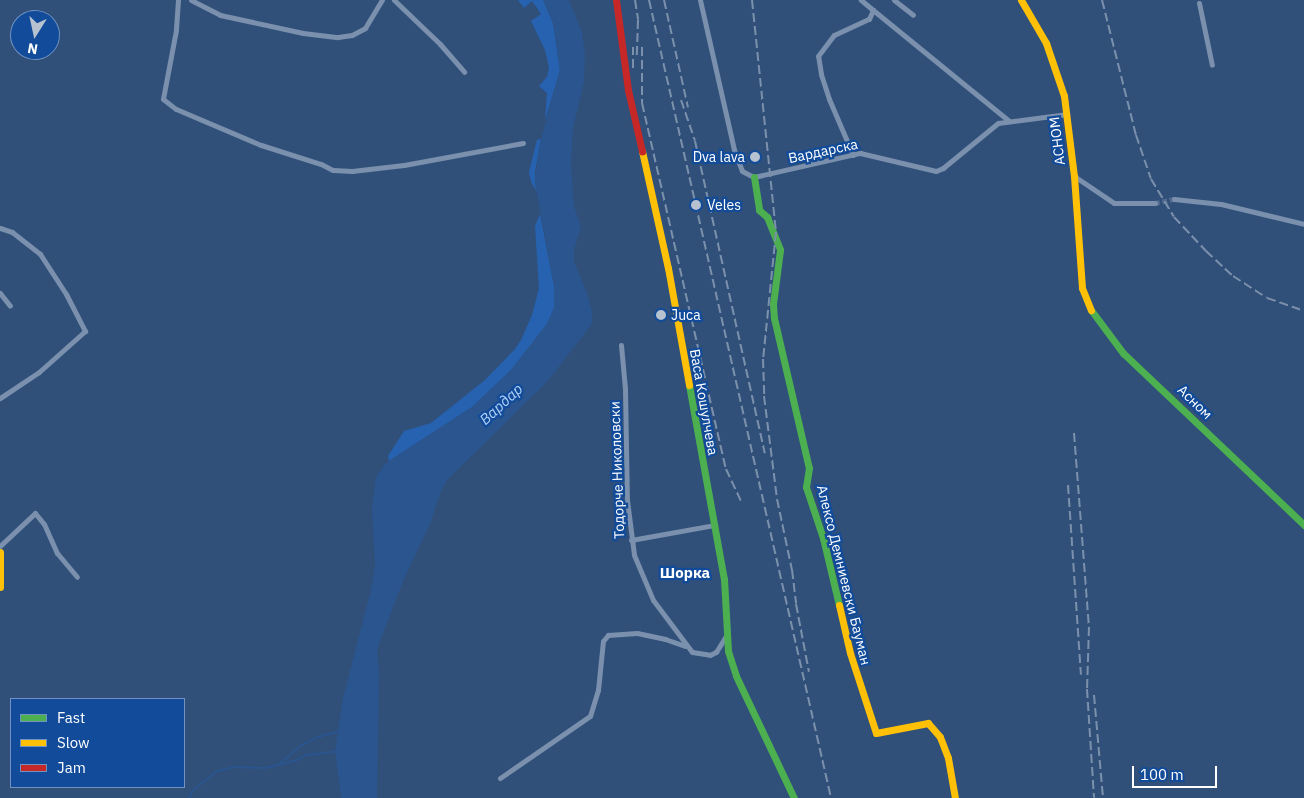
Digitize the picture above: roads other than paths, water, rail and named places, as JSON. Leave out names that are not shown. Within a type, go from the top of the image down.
[{"type":"street","points":[[178,0],[176,30],[163,99],[176,109],[261,145],[321,164],[333,170],[352,171],[411,164],[523,143]]},
{"type":"street","points":[[191,0],[220,15],[303,33],[338,37],[352,35],[365,28],[382,0]]},
{"type":"street","points":[[394,0],[440,44],[464,72]]},
{"type":"street","name":"Васа Кошулчева","points":[[616,0],[628,90],[668,268],[724,579],[728,652],[736,676],[794,798]]},
{"type":"street","points":[[700,0],[734,150],[742,171],[754,177]]},
{"type":"street","points":[[861,0],[1009,120]]},
{"type":"street","points":[[894,0],[913,15]]},
{"type":"street","name":"АСНОМ","points":[[1021,0],[1046,43],[1064,96],[1074,176],[1082,288]]},
{"type":"street","points":[[1199,3],[1212,65]]},
{"type":"street","points":[[853,154],[829,100],[818,56],[834,35],[869,18],[872,10]]},
{"type":"street","name":"Вардарска","points":[[754,177],[853,154],[869,153],[926,170],[936,171],[943,168],[991,127],[1009,120],[1067,114]]},
{"type":"street","points":[[1074,176],[1114,203],[1155,203]]},
{"type":"street","name":"Алексо Демниевски Бауман","points":[[754,177],[759,210],[767,217],[780,250],[773,304],[774,318],[809,468],[806,487],[822,538],[850,653],[876,732],[928,723],[940,737],[943,744],[950,766],[954,798]]},
{"type":"street","points":[[1174,199],[1221,204],[1304,224]]},
{"type":"street","points":[[0,228],[12,232],[40,254],[66,294],[84,331],[39,372],[0,398]]},
{"type":"street","name":"Асном","points":[[1082,288],[1093,313],[1123,353],[1304,525]]},
{"type":"street","points":[[0,293],[10,306]]},
{"type":"street","name":"Тодорче Николовски","points":[[620,345],[625,389],[625,462],[631,540],[650,595],[686,646]]},
{"type":"street","points":[[0,546],[35,513],[44,524],[57,553],[77,577]]},
{"type":"street","points":[[631,540],[714,525]]},
{"type":"street","points":[[0,552],[0,587]]},
{"type":"street","points":[[500,778],[590,716],[598,690],[603,642],[608,635],[637,633],[665,639],[686,646],[700,655],[710,655],[716,652],[726,636]]},
{"type":"water","name":"Вардар","points":[[543,0],[569,0],[582,32],[585,54],[584,82],[573,128],[571,163],[574,206],[581,227],[574,250],[574,262],[587,293],[592,312],[592,324],[547,382],[447,480],[441,491],[430,524],[403,581],[379,644],[377,654],[379,669],[377,798],[341,798],[335,751],[343,698],[370,594],[375,565],[372,509],[376,477],[385,464],[472,407],[511,370],[547,324],[554,308],[554,286],[535,183],[539,147],[560,70],[553,23]]},
{"type":"waterway","points":[[279,764],[302,745],[318,737],[337,732]]},
{"type":"waterway","points":[[189,798],[193,790],[217,771],[235,767],[266,768],[297,760],[306,755],[337,751]]},
{"type":"tunnel","points":[[1155,203],[1174,199]]},
{"type":"railway","points":[[635,0],[638,20],[637,55]]},
{"type":"railway","points":[[649,0],[831,798]]},
{"type":"railway","points":[[664,0],[688,107]]},
{"type":"railway","points":[[752,0],[776,232],[763,359],[764,396],[777,499],[792,570],[796,604],[809,672]]},
{"type":"railway","points":[[1102,0],[1136,135],[1151,179],[1174,217],[1233,276],[1267,298],[1304,311]]},
{"type":"railway","points":[[633,47],[633,68]]},
{"type":"railway","points":[[642,47],[642,103],[726,469],[742,503]]},
{"type":"railway","points":[[681,100],[695,141],[765,453]]},
{"type":"railway","points":[[1074,433],[1089,627],[1087,689],[1094,798]]},
{"type":"railway","points":[[1068,485],[1081,675]]},
{"type":"railway","points":[[1094,695],[1103,798]]},
{"type":"place","name":"Dva lava","points":[[755,157]]},
{"type":"place","name":"Veles","points":[[696,205]]},
{"type":"place","name":"Juca","points":[[661,315]]},
{"type":"district","name":"Шорка","points":[[685,573]]}]
